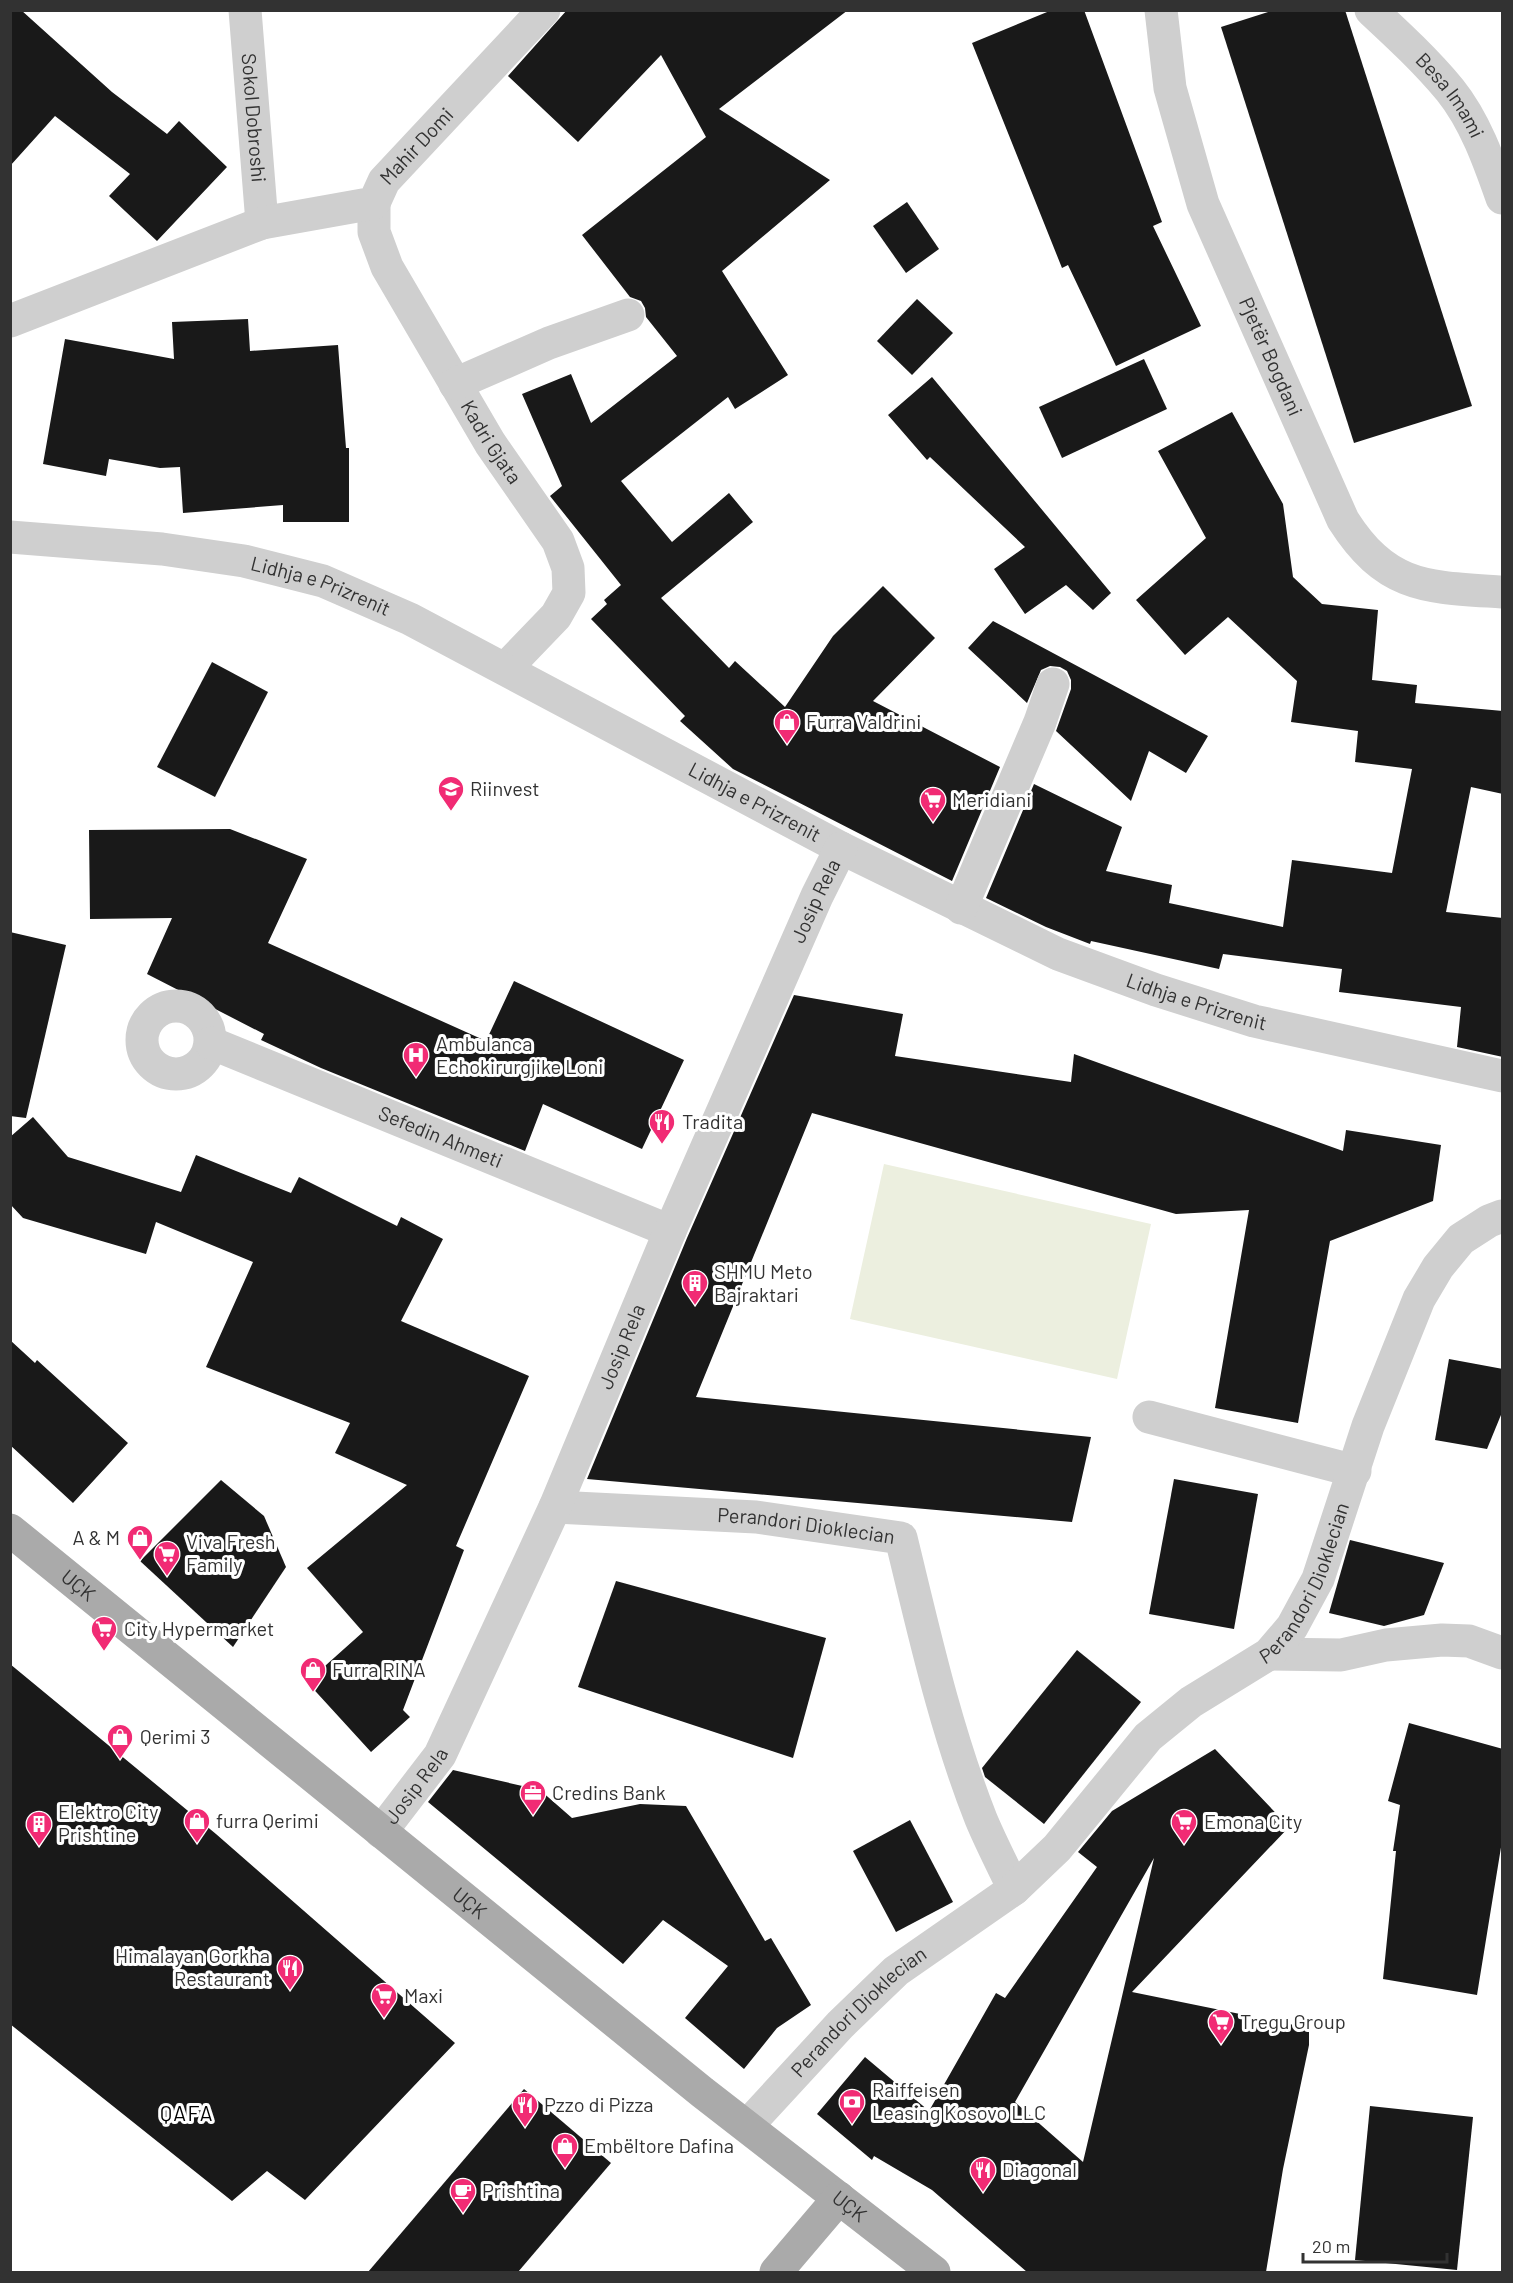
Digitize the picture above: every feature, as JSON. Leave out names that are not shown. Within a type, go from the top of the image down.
[{"type":"main road","name":"UÇK","points":[[10,1530],[747,2126],[934,2272]]},
{"type":"main road","points":[[776,2272],[839,2198]]},
{"type":"street","name":"Sokol Dobroshi","points":[[245,10],[262,223]]},
{"type":"street","name":"Mahir Domi","points":[[262,223],[374,202],[384,181],[544,10]]},
{"type":"street","name":"Pjetër Bogdani","points":[[1161,10],[1170,88],[1203,204],[1343,520],[1360,546],[1384,568],[1405,579],[1443,588],[1503,592]]},
{"type":"street","name":"Besa Imami","points":[[1371,10],[1414,50],[1451,92],[1480,139],[1503,198]]},
{"type":"street","name":"Kadri Gjata","points":[[374,202],[374,232],[387,267],[490,443],[558,541],[568,568],[569,593],[556,616],[506,668]]},
{"type":"street","points":[[10,321],[262,223]]},
{"type":"street","points":[[455,384],[549,343],[628,315]]},
{"type":"street","name":"Lidhja e Prizrenit","points":[[10,537],[162,549],[244,561],[311,578],[410,618],[841,848],[1058,954],[1156,990],[1254,1021],[1503,1076]]},
{"type":"street","points":[[961,908],[1040,722],[1053,684]]},
{"type":"street","name":"Josip Rela","points":[[381,1832],[440,1755],[555,1507],[670,1231],[817,896],[841,848]]},
{"type":"street","name":"Sefedin Ahmeti","points":[[211,1043],[670,1231]]},
{"type":"street","name":"Perandori Dioklecian","points":[[747,2126],[840,2025],[896,1971],[1014,1889],[1057,1848],[1148,1737],[1191,1702],[1269,1654],[1292,1627],[1318,1579],[1368,1426],[1419,1299],[1438,1267],[1461,1239],[1489,1221],[1503,1216]]},
{"type":"street","points":[[1149,1417],[1355,1471]]},
{"type":"street","name":"Perandori Dioklecian","points":[[555,1507],[756,1517],[901,1538],[930,1657],[958,1754],[981,1820],[1014,1889]]},
{"type":"street","points":[[1269,1654],[1341,1656],[1386,1645],[1442,1640],[1469,1641],[1503,1653]]},
{"type":"green space","points":[[884,1164],[1151,1224],[1117,1379],[850,1319]]},
{"type":"building","points":[[10,10],[21,10],[112,92],[167,134],[179,121],[227,167],[157,241],[109,196],[130,174],[55,116],[10,166]]},
{"type":"building","points":[[567,10],[848,10],[719,109],[830,180],[722,271],[788,375],[735,409],[728,397],[621,481],[672,542],[729,493],[753,522],[661,598],[729,668],[735,661],[785,707],[833,636],[883,586],[935,638],[873,701],[1000,767],[952,881],[733,769],[680,721],[685,716],[591,619],[607,604],[604,600],[621,585],[550,496],[562,486],[522,394],[571,374],[591,423],[677,356],[646,317],[641,301],[630,297],[582,235],[706,137],[661,55],[578,142],[508,76]]},
{"type":"building","points":[[1052,10],[1084,10],[1162,222],[1153,226],[1201,326],[1116,366],[1068,265],[1062,268],[972,43]]},
{"type":"building","points":[[1274,10],[1345,10],[1472,406],[1354,443],[1221,27]]},
{"type":"building","points":[[907,202],[939,249],[906,273],[873,226]]},
{"type":"building","points":[[917,299],[953,333],[912,375],[877,341]]},
{"type":"building","points":[[248,319],[250,351],[338,345],[346,448],[349,448],[349,522],[283,522],[283,505],[183,513],[180,467],[160,468],[109,459],[106,476],[43,464],[65,339],[174,359],[172,322]]},
{"type":"building","points":[[1144,359],[1167,409],[1062,458],[1039,407]]},
{"type":"building","points":[[932,377],[1111,593],[1093,610],[1066,585],[1025,614],[994,569],[1025,547],[930,457],[927,460],[888,415]]},
{"type":"building","points":[[1232,412],[1283,504],[1293,577],[1322,604],[1378,610],[1372,680],[1417,685],[1415,703],[1503,711],[1503,794],[1471,787],[1446,912],[1503,918],[1503,1057],[1457,1047],[1461,1007],[1339,992],[1342,969],[1223,954],[1219,969],[1091,941],[1090,944],[1046,927],[986,898],[1034,784],[1122,827],[1106,871],[1172,885],[1169,903],[1283,927],[1292,860],[1392,873],[1412,769],[1355,762],[1358,731],[1291,722],[1297,681],[1228,617],[1185,655],[1136,600],[1206,538],[1158,451]]},
{"type":"building","points":[[993,621],[1208,736],[1186,773],[1149,751],[1131,801],[1056,731],[1071,689],[1071,680],[1067,671],[1060,667],[1050,666],[1041,670],[1027,703],[968,648]]},
{"type":"building","points":[[212,662],[268,692],[215,797],[157,767]]},
{"type":"building","points":[[230,829],[307,859],[268,943],[486,1041],[514,981],[684,1060],[642,1149],[543,1104],[525,1151],[321,1068],[261,1040],[264,1034],[147,974],[172,918],[90,919],[89,830]]},
{"type":"building","points":[[10,932],[66,945],[26,1118],[10,1116]]},
{"type":"building","name":"SHMU Meto Bajraktari","points":[[794,995],[903,1014],[895,1056],[1071,1082],[1074,1054],[1343,1151],[1346,1130],[1441,1145],[1433,1201],[1330,1241],[1298,1423],[1215,1408],[1249,1210],[1176,1214],[812,1113],[696,1397],[1091,1437],[1072,1522],[587,1479],[687,1238]]},
{"type":"building","points":[[33,1117],[68,1157],[181,1192],[196,1155],[291,1193],[299,1177],[397,1226],[401,1217],[443,1239],[401,1321],[529,1376],[456,1546],[464,1550],[403,1710],[410,1717],[371,1752],[307,1682],[363,1632],[307,1568],[407,1485],[335,1453],[350,1423],[206,1367],[253,1262],[156,1222],[146,1254],[23,1218],[10,1204],[10,1137]]},
{"type":"building","points":[[10,1340],[35,1363],[37,1360],[128,1443],[73,1503],[10,1445]]},
{"type":"building","points":[[1449,1359],[1503,1369],[1503,1410],[1487,1449],[1435,1440]]},
{"type":"building","points":[[1174,1479],[1258,1494],[1234,1629],[1149,1614]]},
{"type":"building","points":[[221,1480],[264,1516],[286,1567],[233,1647],[140,1561]]},
{"type":"building","points":[[1350,1540],[1444,1563],[1424,1615],[1384,1626],[1329,1613]]},
{"type":"building","points":[[616,1581],[826,1638],[793,1758],[578,1687]]},
{"type":"building","points":[[1077,1650],[1141,1702],[1044,1824],[985,1777],[982,1768]]},
{"type":"building","points":[[10,1664],[216,1834],[455,2043],[305,2200],[267,2171],[232,2201],[10,2024]]},
{"type":"building","points":[[1409,1723],[1503,1749],[1503,1835],[1477,1995],[1383,1979],[1396,1851],[1393,1851],[1400,1805],[1388,1801]]},
{"type":"building","points":[[1215,1749],[1289,1827],[1132,1992],[1309,2028],[1309,2045],[1283,2169],[1266,2272],[1027,2272],[932,2190],[874,2156],[872,2160],[817,2114],[865,2057],[929,2111],[996,1993],[1005,1998],[1097,1867],[1078,1852],[1112,1811]],"holes":[[[1154,1858],[1083,2162],[1015,2102]]]},
{"type":"building","points":[[453,1770],[540,1790],[572,1818],[640,1804],[686,1806],[765,1941],[771,1938],[811,2005],[777,2028],[744,2069],[685,2018],[728,1966],[663,1920],[623,1964],[428,1802]]},
{"type":"building","points":[[910,1820],[953,1902],[896,1932],[853,1851]]},
{"type":"building","points":[[524,2089],[611,2163],[518,2272],[368,2272]]},
{"type":"building","points":[[1370,2106],[1473,2117],[1457,2270],[1355,2260]]},
{"type":"place","name":"Furra Valdrini","points":[[787,745]]},
{"type":"place","name":"Riinvest","points":[[451,812]]},
{"type":"place","name":"Meridiani","points":[[933,823]]},
{"type":"place","name":"Ambulanca Echokirurgjike Loni","points":[[416,1078]]},
{"type":"place","name":"Tradita","points":[[662,1145]]},
{"type":"place","name":"SHMU Meto Bajraktari","points":[[695,1306]]},
{"type":"place","name":"A & M","points":[[140,1561]]},
{"type":"place","name":"Viva Fresh Family","points":[[167,1577]]},
{"type":"place","name":"City Hypermarket","points":[[104,1652]]},
{"type":"place","name":"Furra RINA","points":[[313,1693]]},
{"type":"place","name":"Qerimi 3","points":[[120,1760]]},
{"type":"place","name":"Credins Bank","points":[[533,1816]]},
{"type":"place","name":"furra Qerimi","points":[[197,1844]]},
{"type":"place","name":"Emona City","points":[[1184,1845]]},
{"type":"place","name":"Elektro City Prishtine","points":[[39,1847]]},
{"type":"place","name":"Himalayan Gorkha Restaurant","points":[[290,1991]]},
{"type":"place","name":"Maxi","points":[[384,2019]]},
{"type":"place","name":"Tregu Group","points":[[1221,2045]]},
{"type":"place","name":"Raiffeisen Leasing Kosovo LLC","points":[[852,2125]]},
{"type":"place","name":"Pzzo di Pizza","points":[[525,2128]]},
{"type":"place","name":"Embëltore Dafina","points":[[565,2169]]},
{"type":"place","name":"Diagonal","points":[[983,2193]]},
{"type":"place","name":"Prishtina","points":[[463,2214]]},
{"type":"district","name":"QAFA","points":[[187,2114]]}]
